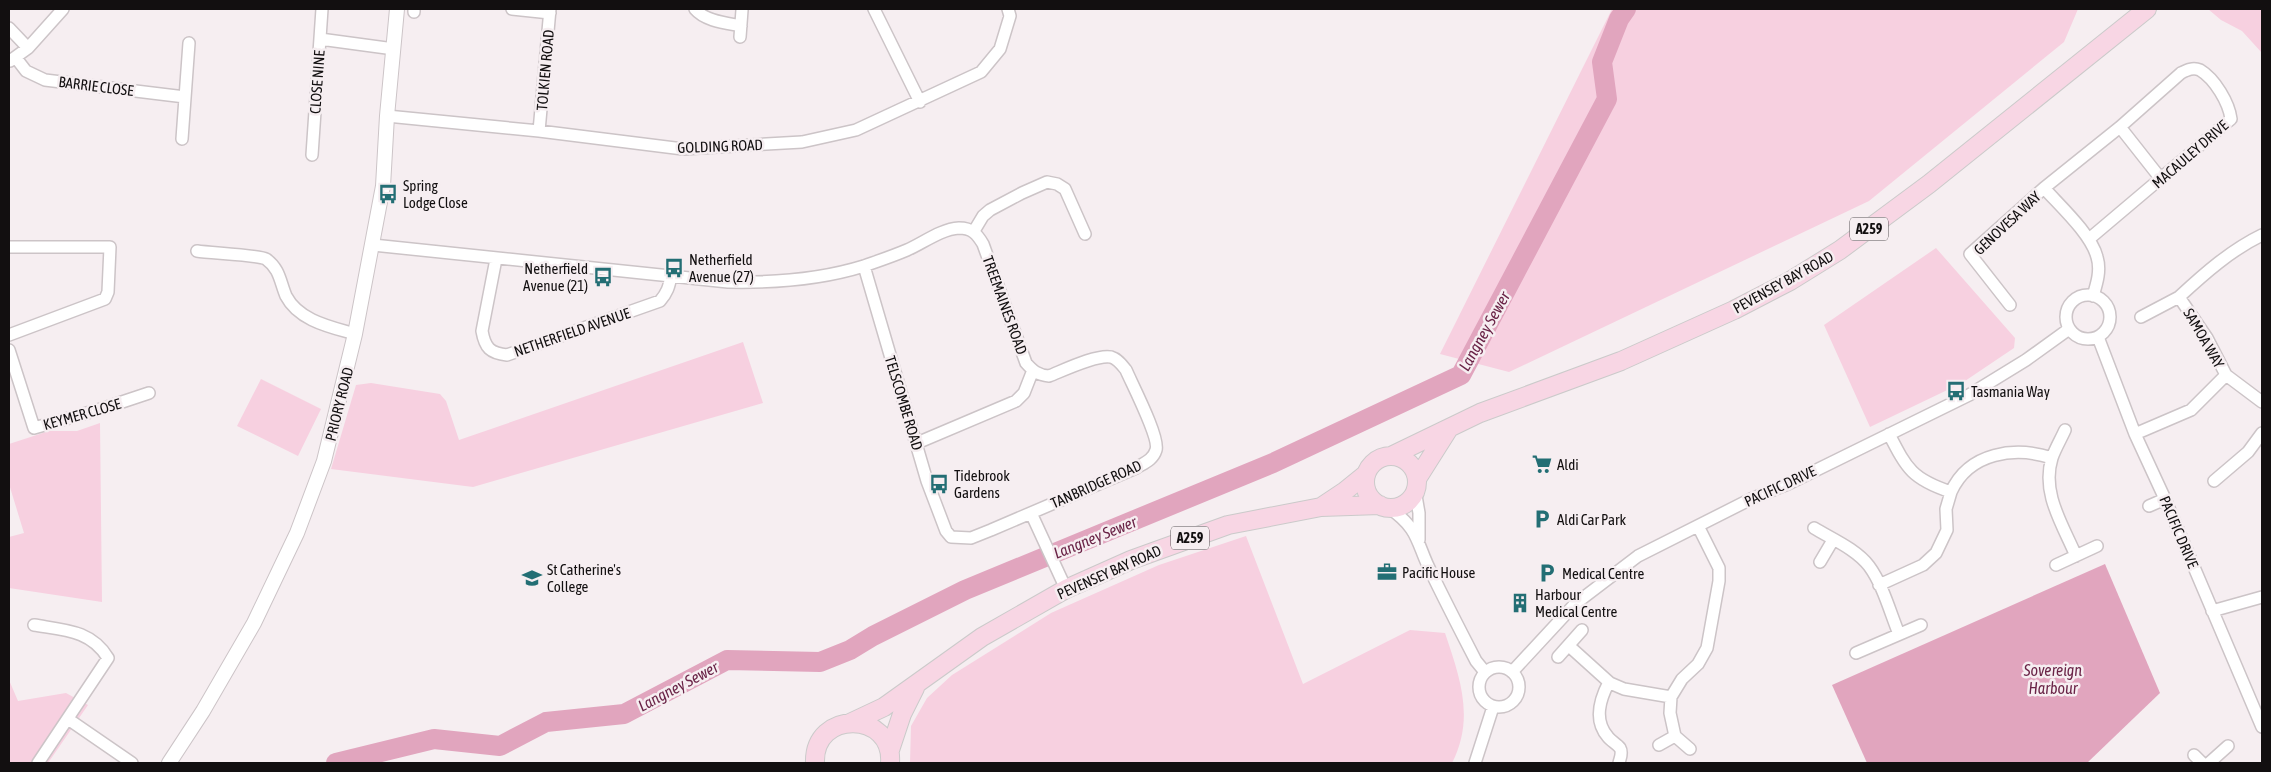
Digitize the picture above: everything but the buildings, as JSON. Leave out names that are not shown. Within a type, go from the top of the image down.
[{"type":"main road","name":"PEVENSEY BAY ROAD","points":[[1393,456],[1480,413],[1621,360],[1734,310],[1790,281],[1840,250],[1930,184],[2147,9]]},
{"type":"main road","name":"PEVENSEY BAY ROAD","points":[[1416,485],[1448,430]]},
{"type":"main road","points":[[1384,456],[1393,456],[1409,463],[1416,485],[1405,503],[1384,506],[1368,496],[1365,489],[1366,474],[1376,460],[1384,456]]},
{"type":"main road","name":"PEVENSEY BAY ROAD","points":[[1322,507],[1366,474]]},
{"type":"main road","name":"PEVENSEY BAY ROAD","points":[[812,761],[818,745],[832,728],[850,723],[882,708],[917,685],[982,637],[1066,589],[1131,560],[1228,525],[1322,507],[1384,506]]},
{"type":"main road","name":"PEVENSEY BAY ROAD","points":[[890,757],[902,714],[917,685]]},
{"type":"main road","points":[[850,723],[865,725],[875,730],[883,737],[890,757]]},
{"type":"street","points":[[12,60],[28,48],[63,9]]},
{"type":"street","name":"CLOSE NINE","points":[[312,155],[322,9]]},
{"type":"street","name":"PRIORY ROAD","points":[[169,763],[242,646],[297,533],[326,455],[356,334],[383,186],[387,116],[397,9]]},
{"type":"street","points":[[512,9],[550,11]]},
{"type":"street","points":[[695,9],[699,13],[740,31],[742,10]]},
{"type":"street","points":[[874,9],[920,102]]},
{"type":"street","name":"GOLDING ROAD","points":[[387,116],[539,130],[683,149],[802,142],[856,130],[920,102],[981,72],[1000,49],[1010,16],[1008,9]]},
{"type":"street","name":"TOLKIEN ROAD","points":[[539,130],[550,11]]},
{"type":"street","points":[[9,28],[28,48]]},
{"type":"street","points":[[320,39],[394,49]]},
{"type":"street","points":[[182,139],[189,43]]},
{"type":"street","name":"BARRIE CLOSE","points":[[12,60],[26,71],[46,80],[185,96]]},
{"type":"street","name":"MACAULEY DRIVE","points":[[2089,240],[2231,119],[2230,110],[2224,99],[2204,75],[2199,70],[2190,69],[2181,73],[2120,127]]},
{"type":"street","points":[[2093,296],[2099,267],[2097,255],[2089,240],[2044,188],[2120,127],[2161,179]]},
{"type":"street","points":[[373,245],[728,282],[762,282],[830,274],[864,266],[907,250],[949,230],[966,228],[974,232],[983,216],[990,210],[1047,182],[1057,184],[1065,189],[1085,234]]},
{"type":"street","name":"GENOVESA WAY","points":[[2010,305],[1970,254],[2044,188]]},
{"type":"street","name":"TREEMAINES ROAD","points":[[974,232],[983,244],[1026,362],[1041,375],[1049,376],[1101,356],[1113,357],[1126,370],[1154,435],[1156,450]]},
{"type":"street","name":"SAMOA WAY","points":[[2135,434],[2191,410],[2226,376],[2208,338],[2179,297],[2212,267],[2246,243],[2262,235]]},
{"type":"street","points":[[9,246],[110,247],[108,292],[105,299],[9,335]]},
{"type":"street","points":[[197,251],[265,258],[279,272],[287,296],[303,315],[323,325],[356,334]]},
{"type":"street","name":"NETHERFIELD AVENUE","points":[[496,259],[482,331],[484,342],[494,353],[507,354],[660,301],[670,287],[671,276]]},
{"type":"street","name":"TELSCOMBE ROAD","points":[[864,266],[927,481],[946,531],[951,537]]},
{"type":"street","points":[[2084,295],[2093,296],[2106,304],[2109,311],[2108,326],[2098,337],[2082,338],[2075,335],[2069,329],[2066,321],[2066,312],[2076,298],[2084,295]]},
{"type":"street","points":[[2141,317],[2179,297]]},
{"type":"street","name":"PACIFIC DRIVE","points":[[1512,672],[1575,604],[1624,565],[1698,526],[1969,395],[2026,360],[2069,329]]},
{"type":"street","name":"PACIFIC DRIVE","points":[[2098,337],[2135,434],[2165,499],[2262,727]]},
{"type":"street","name":"KEYMER CLOSE","points":[[9,350],[34,428],[149,393]]},
{"type":"street","points":[[917,443],[1016,401],[1024,393],[1033,370]]},
{"type":"street","points":[[2226,376],[2262,402]]},
{"type":"street","points":[[2065,430],[2052,458],[2048,479],[2049,492],[2076,556]]},
{"type":"street","points":[[2214,481],[2248,452],[2262,433]]},
{"type":"street","points":[[1888,434],[1904,464],[1917,477],[1932,486],[1951,492]]},
{"type":"street","name":"TANBRIDGE ROAD","points":[[951,537],[971,538],[1031,513],[1136,468],[1151,459],[1156,450]]},
{"type":"street","points":[[1879,584],[1922,565],[1936,553],[1947,530],[1946,509],[1951,492],[1955,483],[1967,469],[1987,458],[2000,454],[2026,451],[2052,458]]},
{"type":"street","points":[[1416,485],[1419,540]]},
{"type":"street","points":[[2149,506],[2165,499]]},
{"type":"street","points":[[1384,506],[1404,518],[1419,540],[1432,575],[1476,661],[1485,672]]},
{"type":"street","name":"TANBRIDGE ROAD","points":[[1031,513],[1066,589]]},
{"type":"street","points":[[1690,749],[1675,736],[1670,713],[1671,696],[1682,680],[1698,664],[1707,648],[1717,596],[1719,568],[1698,526]]},
{"type":"street","points":[[1814,528],[1846,546],[1868,564],[1879,584],[1899,634]]},
{"type":"street","points":[[1820,562],[1833,540]]},
{"type":"street","points":[[2056,565],[2097,546]]},
{"type":"street","points":[[2212,611],[2262,597]]},
{"type":"street","points":[[34,625],[68,630],[86,636],[99,644],[108,658],[38,763]]},
{"type":"street","points":[[1856,653],[1922,625]]},
{"type":"street","points":[[1558,657],[1582,630]]},
{"type":"street","points":[[1568,646],[1609,682],[1624,689],[1671,696]]},
{"type":"street","points":[[1499,667],[1512,672],[1516,676],[1519,688],[1515,699],[1505,706],[1493,706],[1482,698],[1479,692],[1481,677],[1485,672],[1499,667]]},
{"type":"street","points":[[1609,682],[1602,695],[1599,716],[1601,727],[1607,736],[1620,747],[1622,753],[1619,763]]},
{"type":"street","points":[[1475,763],[1493,706]]},
{"type":"street","points":[[68,719],[132,763]]},
{"type":"street","points":[[1659,745],[1675,736]]},
{"type":"street","points":[[2209,763],[2228,746]]},
{"type":"shaded area","points":[[1612,9],[2078,9],[2064,42],[1869,201],[1509,372],[1440,354]]},
{"type":"shaded area","points":[[2208,9],[2262,9],[2262,53],[2242,31],[2221,20]]},
{"type":"shaded area","points":[[1936,248],[2015,338],[2014,348],[1962,383],[1870,427],[1824,325]]},
{"type":"shaded area","points":[[743,342],[763,403],[473,487],[331,469],[356,385],[371,383],[440,394],[446,401],[459,440]]},
{"type":"shaded area","points":[[261,379],[321,409],[298,456],[237,426]]},
{"type":"shaded area","points":[[100,423],[102,602],[9,588],[9,537],[24,533],[9,484],[9,444],[49,431],[77,431]]},
{"type":"shaded area","points":[[1246,536],[1303,684],[1410,630],[1445,633],[1460,682],[1464,714],[1463,730],[1452,763],[910,763],[911,726],[927,698],[952,675],[1051,613],[1159,565]]},
{"type":"shaded area","points":[[9,680],[18,701],[66,693],[88,705],[48,763],[9,763]]},
{"type":"water","name":"Sovereign Harbour","points":[[2105,564],[2160,693],[2087,763],[1867,763],[1832,685]]},
{"type":"waterway","name":"Langney Sewer","points":[[336,763],[434,739],[500,746],[546,722],[624,714],[727,660],[820,662],[850,650],[873,636],[965,590],[1273,463],[1461,375],[1607,99],[1602,62],[1619,19],[1626,9]]},
{"type":"place","name":"Spring Lodge Close","points":[[388,194]]},
{"type":"place","name":"Netherfield Avenue (27)","points":[[674,268]]},
{"type":"place","name":"Netherfield Avenue (21)","points":[[603,277]]},
{"type":"place","name":"Tasmania Way","points":[[1956,391]]},
{"type":"place","name":"Aldi","points":[[1542,464]]},
{"type":"place","name":"Tidebrook Gardens","points":[[939,484]]},
{"type":"place","name":"Aldi Car Park","points":[[1542,519]]},
{"type":"place","name":"Pacific House","points":[[1387,572]]},
{"type":"place","name":"Medical Centre","points":[[1547,573]]},
{"type":"place","name":"St Catherine's College","points":[[532,578]]},
{"type":"place","name":"Harbour Medical Centre","points":[[1520,603]]}]
